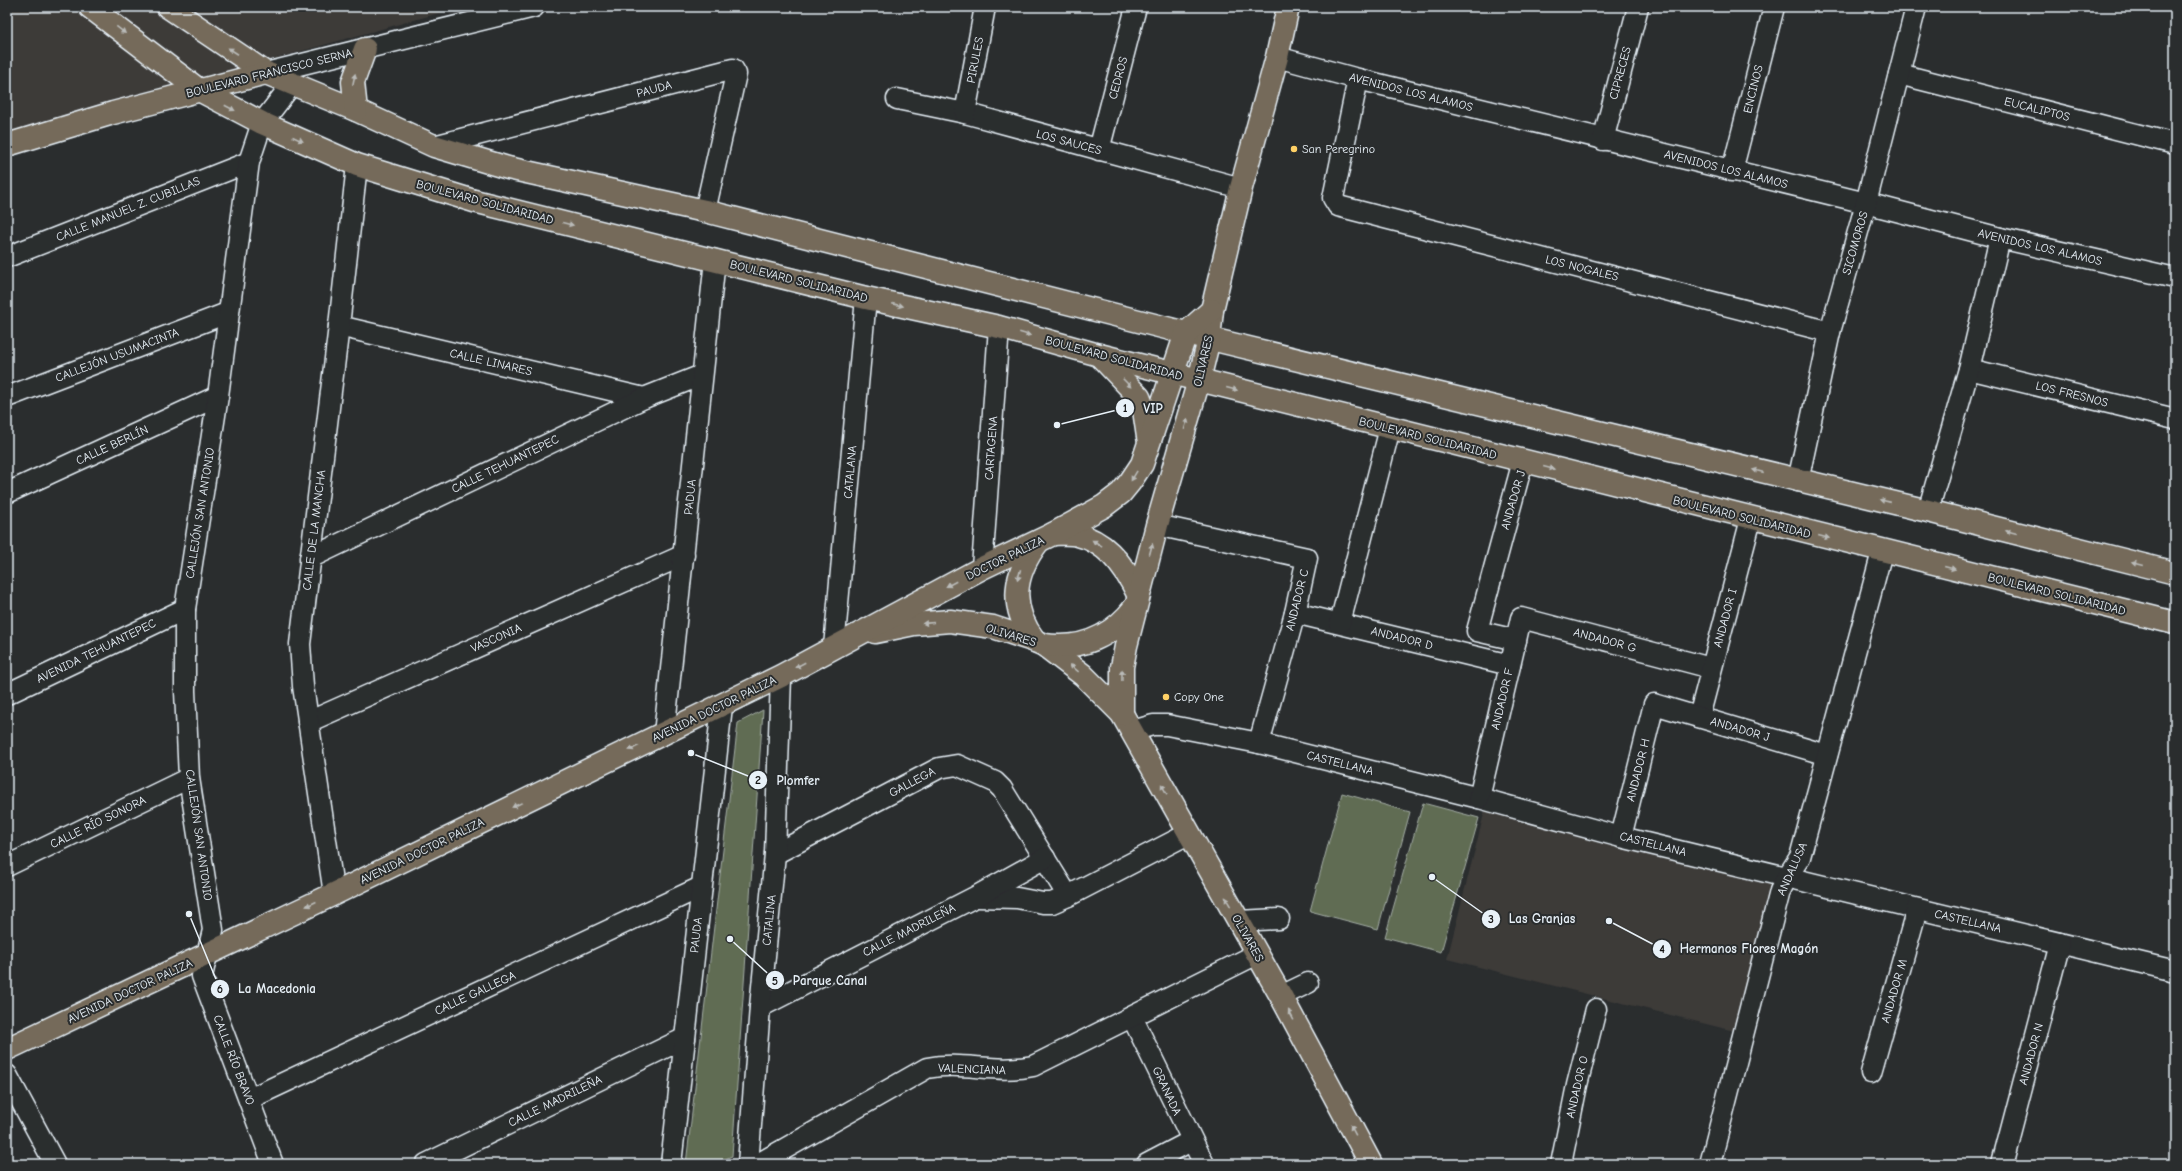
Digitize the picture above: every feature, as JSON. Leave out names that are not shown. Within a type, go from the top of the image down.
[{"type":"main road","name":"BOULEVARD SOLIDARIDAD","points":[[90,7],[199,90],[262,124],[357,165],[474,202],[866,298],[999,327],[1099,355],[1882,552],[2175,623]]},
{"type":"main road","points":[[168,7],[266,73],[356,110],[434,146],[508,168],[705,211],[1208,339],[1928,511],[2175,573]]},
{"type":"main road","name":"OLIVARES","points":[[1127,723],[1122,667],[1137,601],[1157,525],[1199,380],[1208,339],[1212,310],[1241,188],[1277,57],[1288,7]]},
{"type":"main road","points":[[356,110],[353,82],[365,49]]},
{"type":"main road","name":"BOULEVARD FRANCISCO SERNA","points":[[7,145],[113,113],[266,73]]},
{"type":"main road","points":[[1186,333],[1212,310]]},
{"type":"main road","name":"DOCTOR PALIZA","points":[[842,642],[982,568],[1046,538],[1104,506],[1121,493],[1142,464],[1171,373],[1186,333]]},
{"type":"main road","points":[[1099,355],[1140,397],[1144,410],[1149,441]]},
{"type":"main road","points":[[1077,534],[1101,545],[1124,568],[1137,601],[1118,626],[1090,643],[1059,647],[1040,643],[1027,631],[1022,618],[1017,589],[1020,570],[1046,538],[1077,534]]},
{"type":"main road","name":"OLIVARES","points":[[842,642],[914,624],[950,621],[993,627],[1040,643],[1082,675],[1127,723],[1188,834],[1281,996],[1371,1164]]},
{"type":"main road","name":"AVENIDA DOCTOR PALIZA","points":[[7,1048],[334,894],[722,706],[781,676],[842,642]]},
{"type":"street","name":"BOULEVARD FRANCISCO SERNA","points":[[266,73],[534,7]]},
{"type":"street","name":"PIRULES","points":[[965,113],[985,7]]},
{"type":"street","name":"CEDROS","points":[[1099,150],[1136,7]]},
{"type":"street","name":"ENCINOS","points":[[1732,171],[1774,7]]},
{"type":"street","name":"SICOMOROS","points":[[1798,481],[1830,332],[1866,203],[1916,7]]},
{"type":"street","name":"CIPRECES","points":[[1603,140],[1633,8]]},
{"type":"street","name":"AVENIDOS LOS ALAMOS","points":[[1277,57],[1358,79],[1866,203],[2000,238],[2175,278]]},
{"type":"street","name":"PAUDA","points":[[434,146],[733,70],[736,74],[705,211]]},
{"type":"street","name":"EUCALIPTOS","points":[[1900,74],[2175,144]]},
{"type":"street","name":"LOS NOGALES","points":[[1358,79],[1333,198],[1335,203],[1346,208],[1830,332]]},
{"type":"street","name":"CALLEJÓN SAN ANTONIO","points":[[206,954],[213,930],[189,778],[185,691],[185,608],[218,396],[227,313],[249,162],[262,124],[292,84]]},
{"type":"street","name":"LOS SAUCES","points":[[897,99],[965,113],[1241,188]]},
{"type":"street","name":"CALLE MANUEL Z. CUBILLAS","points":[[7,257],[249,162]]},
{"type":"street","name":"CALLE DE LA MANCHA","points":[[334,894],[302,686],[300,644],[357,165]]},
{"type":"street","points":[[1928,511],[1969,369],[2000,238]]},
{"type":"street","name":"PADUA","points":[[664,734],[715,260]]},
{"type":"street","name":"CATALANA","points":[[842,642],[866,298]]},
{"type":"street","name":"CALLEJÓN USUMACINTA","points":[[7,396],[227,313]]},
{"type":"street","name":"CALLE LINARES","points":[[339,326],[644,398]]},
{"type":"street","name":"CARTAGENA","points":[[982,568],[999,327]]},
{"type":"street","name":"LOS FRESNOS","points":[[1969,369],[2175,419]]},
{"type":"street","name":"CALLE TEHUANTEPEC","points":[[310,558],[644,398],[702,376]]},
{"type":"street","name":"CALLE BERLÍN","points":[[7,493],[218,396]]},
{"type":"street","points":[[1340,623],[1390,428]]},
{"type":"street","name":"ANDADOR J","points":[[1516,640],[1477,630],[1523,461]]},
{"type":"street","name":"ANDADOR I","points":[[1699,717],[1751,519]]},
{"type":"street","name":"ANDADOR C","points":[[1157,525],[1307,558],[1295,613],[1259,743]]},
{"type":"street","name":"ANDALUSA","points":[[1710,1164],[1780,891],[1800,857],[1882,552]]},
{"type":"street","name":"VASCONIA","points":[[308,722],[684,555]]},
{"type":"street","name":"AVENIDA TEHUANTEPEC","points":[[7,694],[185,608]]},
{"type":"street","name":"ANDADOR D","points":[[1295,613],[1510,665]]},
{"type":"street","name":"ANDADOR G","points":[[1516,640],[1521,618],[1712,668]]},
{"type":"street","name":"ANDADOR F","points":[[1479,798],[1516,640]]},
{"type":"street","name":"CATALINA","points":[[748,1164],[760,1007],[775,854],[781,676]]},
{"type":"street","name":"ANDADOR J","points":[[1654,704],[1827,755]]},
{"type":"street","name":"ANDADOR H","points":[[1621,836],[1643,753],[1654,704]]},
{"type":"street","name":"PAUDA","points":[[671,1164],[722,706]]},
{"type":"street","name":"CASTELLANA","points":[[1127,723],[1167,725],[1259,743],[1479,798],[1621,836],[2175,971]]},
{"type":"street","name":"GALLEGA","points":[[775,854],[940,768],[956,765],[995,782],[1008,798],[1068,896]]},
{"type":"street","name":"CALLE RÍO SONORA","points":[[7,866],[189,778]]},
{"type":"street","points":[[973,898],[991,896],[1017,898],[1043,903],[1052,902],[1068,896],[1188,834]]},
{"type":"street","name":"CALLE MADRILEÑA","points":[[760,1007],[973,898],[1045,858]]},
{"type":"street","name":"CALLE GALLEGA","points":[[249,1099],[701,887]]},
{"type":"street","name":"ANDADOR M","points":[[1871,1073],[1916,909]]},
{"type":"street","points":[[1239,921],[1279,918]]},
{"type":"street","name":"ANDADOR N","points":[[2002,1164],[2060,943]]},
{"type":"street","name":"CALLE RÍO BRAVO","points":[[206,954],[202,976],[273,1164]]},
{"type":"street","name":"VALENCIANA","points":[[758,1164],[927,1068],[947,1066],[1015,1070],[1033,1066],[1257,954]]},
{"type":"street","points":[[1281,996],[1308,983]]},
{"type":"street","name":"ANDADOR O","points":[[1561,1164],[1577,1085],[1596,1010]]},
{"type":"street","name":"GRANADA","points":[[1132,1017],[1191,1141],[1204,1164]]},
{"type":"street","name":"CALLE MADRILEÑA","points":[[426,1164],[685,1038]]},
{"type":"street","points":[[7,1075],[55,1164]]},
{"type":"street","points":[[1147,1164],[1191,1141]]},
{"type":"shaded area","points":[[7,7],[461,7],[7,133]]},
{"type":"shaded area","points":[[1485,810],[1772,883],[1734,1031],[1447,959]]},
{"type":"green space","points":[[763,710],[732,1156],[713,1164],[686,1164],[738,723]]},
{"type":"green space","points":[[1342,793],[1410,812],[1378,929],[1310,911]]},
{"type":"green space","points":[[1423,803],[1479,818],[1441,952],[1385,937]]},
{"type":"place","name":"San Peregrino","points":[[1294,149]]},
{"type":"place","name":"VIP","points":[[1057,425]]},
{"type":"place","name":"Copy One","points":[[1166,697]]},
{"type":"place","name":"Plomfer","points":[[691,753]]},
{"type":"place","name":"Las Granjas","points":[[1432,877]]},
{"type":"place","name":"La Macedonia","points":[[189,914]]},
{"type":"place","name":"Hermanos Flores Magón","points":[[1609,921]]},
{"type":"place","name":"Parque Canal","points":[[730,939]]}]
